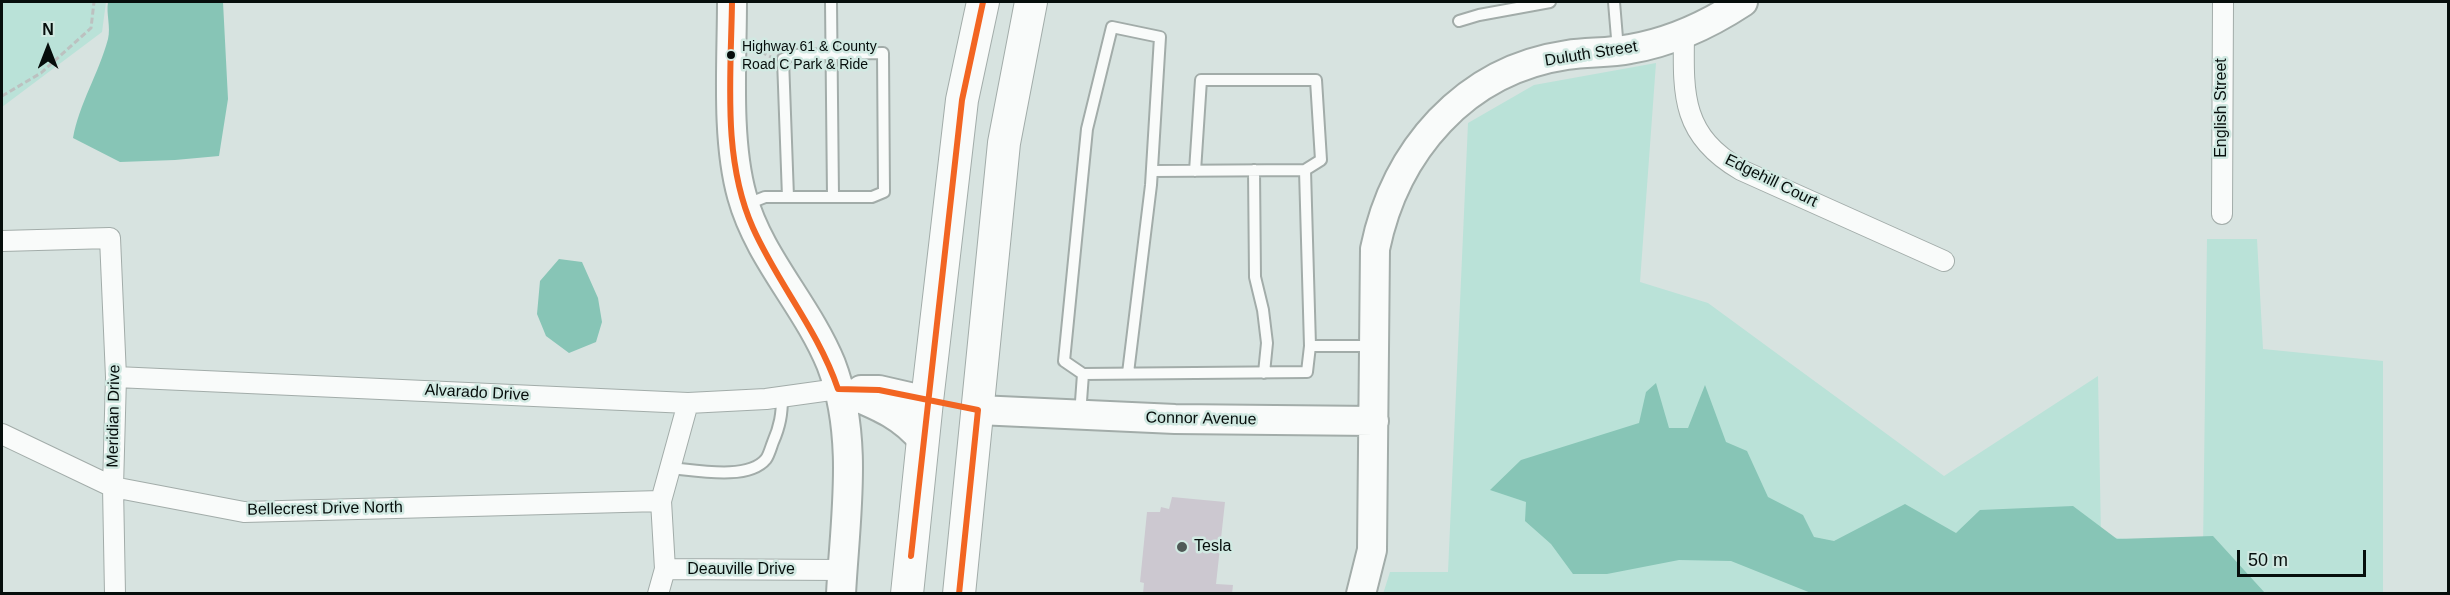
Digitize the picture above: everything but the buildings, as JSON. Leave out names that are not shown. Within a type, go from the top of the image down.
[{"type":"main road","points":[[907,594],[962,99],[983,2]]},
{"type":"main road","points":[[959,594],[1004,143],[1031,2]]},
{"type":"main road","name":"Connor Avenue","points":[[927,401],[978,410]]},
{"type":"street","points":[[732,2],[734,159],[745,205],[767,254],[831,364],[847,425],[848,457],[842,582]]},
{"type":"street","name":"Duluth Street","points":[[1361,594],[1372,550],[1375,249],[1380,224],[1390,195],[1404,167],[1422,141],[1456,105],[1482,87],[1510,72],[1537,62],[1567,55],[1618,51],[1684,35],[1714,21],[1743,2]]},
{"type":"street","name":"English Street","points":[[2222,214],[2223,2]]},
{"type":"street","name":"Edgehill Court","points":[[1684,35],[1683,87],[1688,110],[1696,128],[1709,147],[1724,160],[1741,170],[1944,261]]},
{"type":"street","name":"Meridian Drive","points":[[2,241],[110,238],[116,377],[113,487],[115,594]]},
{"type":"street","name":"Connor Avenue","points":[[982,373],[991,388],[1005,401],[1028,413]]},
{"type":"street","name":"Alvarado Drive","points":[[116,377],[688,403],[782,397],[838,388]]},
{"type":"street","points":[[838,388],[879,390],[927,401]]},
{"type":"street","points":[[838,388],[896,415],[911,425],[923,441]]},
{"type":"street","points":[[665,569],[661,501],[688,403]]},
{"type":"street","name":"Connor Avenue","points":[[978,410],[1175,419],[1374,421]]},
{"type":"street","name":"Bellecrest Drive North","points":[[2,434],[113,487],[244,512],[661,501]]},
{"type":"street","name":"Deauville Drive","points":[[658,594],[665,569],[842,582]]},
{"type":"lane","points":[[831,2],[833,197]]},
{"type":"lane","points":[[1459,21],[1550,2]]},
{"type":"lane","points":[[1614,2],[1618,51]]},
{"type":"lane","points":[[1128,373],[1152,171],[1160,37],[1112,27],[1087,129],[1064,361],[1083,374],[1307,372],[1310,346],[1305,170]]},
{"type":"lane","points":[[745,205],[765,197],[788,197],[872,197],[884,192],[883,54],[792,55],[783,59],[788,197]]},
{"type":"lane","points":[[1152,171],[1195,171],[1254,170],[1305,170],[1321,160],[1316,80],[1201,80],[1195,171]]},
{"type":"lane","points":[[1254,170],[1254,277],[1263,310],[1267,343],[1264,373]]},
{"type":"lane","points":[[1310,346],[1374,346]]},
{"type":"lane","points":[[1080,415],[1083,374]]},
{"type":"lane","points":[[670,468],[739,473],[753,469],[766,459],[776,436],[782,418],[782,397]]},
{"type":"path","points":[[2,96],[41,73],[91,28],[94,2]]},
{"type":"path","points":[[751,48],[783,63]]},
{"type":"shaded area","points":[[2,2],[106,2],[102,32],[2,107]]},
{"type":"shaded area","points":[[108,2],[223,2],[228,99],[219,156],[120,162],[73,138],[108,39]]},
{"type":"shaded area","points":[[1656,63],[1640,282],[1708,303],[1944,476],[2098,376],[2101,536],[2203,548],[2207,239],[2257,239],[2263,349],[2383,361],[2383,593],[1383,594],[1390,572],[1448,572],[1468,123],[1534,85]]},
{"type":"shaded area","points":[[559,259],[582,262],[598,298],[602,322],[596,342],[569,353],[546,336],[537,314],[540,281]]},
{"type":"shaded area","points":[[1656,383],[1669,428],[1688,428],[1705,385],[1726,442],[1747,451],[1768,497],[1803,515],[1814,537],[1834,541],[1905,504],[1956,533],[1980,510],[2073,506],[2117,539],[2213,536],[2265,593],[1811,593],[1731,561],[1679,560],[1607,574],[1573,574],[1551,544],[1525,521],[1526,502],[1490,490],[1521,460],[1639,423],[1646,392]]},
{"type":"transit line","points":[[732,2],[730,117],[736,174],[743,202],[763,249],[820,347],[838,389],[879,390],[978,410],[959,594]]},
{"type":"transit line","points":[[911,556],[962,100],[983,2]]},
{"type":"place","name":"Highway 61 & County Road C Park & Ride","points":[[731,55]]},
{"type":"place","name":"Tesla","points":[[1182,547]]}]
